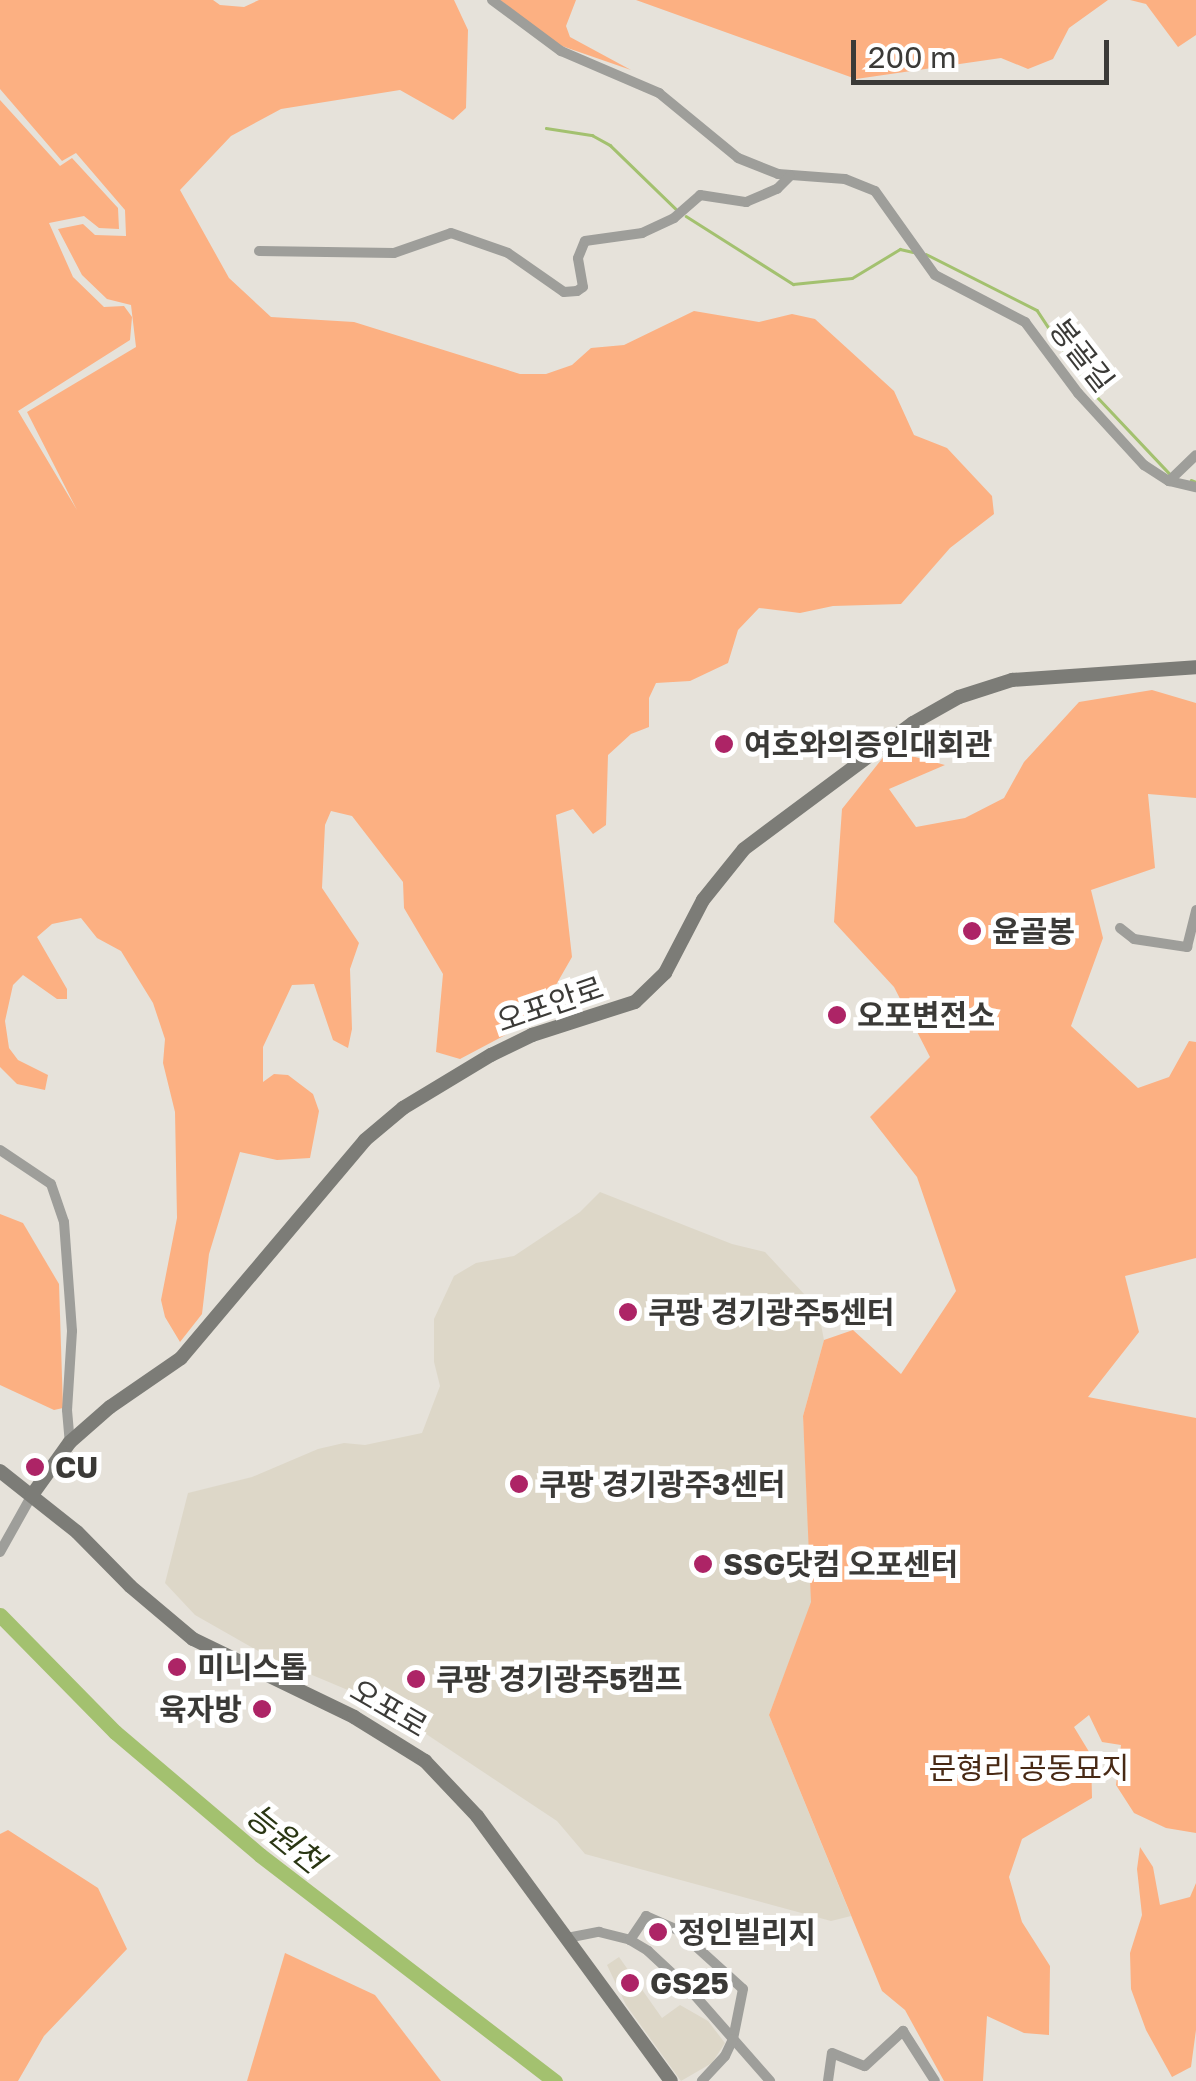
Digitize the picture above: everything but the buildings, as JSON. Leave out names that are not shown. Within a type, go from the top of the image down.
[{"type":"street","points":[[259,251],[394,253],[452,233],[508,253],[564,292],[584,287],[578,258],[585,241],[642,233],[674,218],[700,195],[746,202],[776,189],[790,176],[738,158],[660,93],[561,51],[492,0]]},
{"type":"street","name":"봉골길","points":[[790,176],[844,179],[866,186],[884,200],[919,254],[942,280],[1004,308],[1031,328],[1099,418],[1144,465],[1169,481],[1196,487]]},
{"type":"street","points":[[1169,481],[1196,455]]},
{"type":"street","name":"오포안로","points":[[32,1495],[70,1442],[181,1358],[323,1184],[383,1125],[428,1092],[512,1044],[635,1002],[665,973],[702,900],[744,850],[913,723],[959,697],[1012,680],[1196,666]]},
{"type":"street","points":[[1120,928],[1134,939],[1187,948],[1196,910]]},
{"type":"street","points":[[0,1150],[51,1184],[64,1222],[72,1331],[67,1410],[70,1442]]},
{"type":"street","name":"오포로","points":[[0,1470],[194,1639],[354,1717],[426,1761],[477,1816],[671,2081]]},
{"type":"street","points":[[0,1552],[32,1495]]},
{"type":"street","points":[[630,1940],[646,1916],[679,1931],[743,1989],[733,2039],[725,2056],[702,2081]]},
{"type":"street","points":[[567,1938],[599,1932],[630,1940],[690,1991],[770,2081]]},
{"type":"street","points":[[828,2081],[832,2054],[865,2066],[903,2031],[935,2081]]},
{"type":"shaded area","points":[[600,1192],[732,1244],[765,1252],[818,1309],[824,1340],[803,1416],[812,1602],[769,1715],[851,1916],[831,1921],[585,1854],[557,1821],[381,1704],[267,1656],[195,1615],[165,1583],[188,1493],[252,1477],[318,1449],[344,1443],[365,1445],[422,1433],[440,1386],[434,1362],[434,1319],[454,1276],[476,1263],[514,1256],[580,1212]]},
{"type":"shaded area","points":[[619,1957],[662,2018],[680,2005],[708,2021],[725,2043],[712,2063],[681,2081],[626,2005],[607,1965]]},
{"type":"green space","points":[[0,0],[213,0],[220,5],[244,7],[259,0],[454,0],[468,30],[466,108],[453,120],[400,90],[281,109],[231,136],[180,190],[229,278],[271,317],[354,322],[520,374],[546,374],[572,365],[591,348],[624,345],[694,311],[759,322],[792,314],[815,319],[894,391],[914,435],[947,448],[992,496],[994,514],[950,548],[901,604],[833,606],[800,613],[759,608],[738,630],[728,663],[690,681],[656,683],[649,698],[649,727],[631,734],[608,755],[606,825],[593,834],[573,809],[556,815],[572,957],[537,1018],[460,1059],[436,1052],[443,974],[404,908],[403,882],[352,816],[331,811],[325,825],[322,888],[359,943],[350,969],[352,1029],[348,1048],[333,1040],[314,984],[292,985],[263,1047],[263,1082],[274,1074],[288,1075],[313,1094],[319,1111],[310,1158],[277,1160],[240,1152],[209,1254],[202,1314],[180,1342],[165,1317],[161,1300],[177,1218],[175,1112],[163,1063],[165,1039],[153,1003],[121,951],[97,938],[81,918],[52,924],[37,937],[67,989],[67,999],[57,999],[23,975],[13,985],[5,1021],[9,1048],[18,1060],[48,1075],[45,1090],[17,1084],[0,1067],[0,100],[60,166],[72,158],[118,208],[119,229],[99,228],[84,216],[49,223],[73,277],[104,307],[124,306],[132,317],[130,340],[18,411],[77,510],[27,412],[136,347],[131,305],[107,299],[82,275],[58,229],[83,224],[95,235],[126,236],[125,210],[76,153],[62,161],[0,89]]},
{"type":"green space","points":[[500,0],[576,0],[566,26],[570,37],[631,70],[556,44]]},
{"type":"green space","points":[[636,0],[1108,0],[1069,28],[1053,59],[1028,69],[1001,58],[856,79]]},
{"type":"green space","points":[[1130,0],[1196,0],[1196,35],[1178,47],[1146,4]]},
{"type":"green space","name":"문형리 공동묘지","points":[[1152,690],[1196,703],[1196,798],[1148,794],[1155,868],[1091,890],[1103,938],[1071,1026],[1138,1088],[1169,1077],[1189,1041],[1196,1042],[1196,1258],[1125,1276],[1139,1332],[1088,1397],[1196,1418],[1196,1833],[1166,1828],[1134,1813],[1116,1785],[1121,1745],[1102,1742],[1089,1715],[1074,1727],[1091,1755],[1092,1798],[1022,1839],[1009,1877],[1022,1922],[1050,1966],[1049,2035],[1024,2033],[987,2016],[983,2081],[944,2081],[905,2010],[882,1991],[769,1715],[811,1602],[803,1416],[824,1340],[853,1330],[901,1374],[956,1291],[917,1177],[870,1117],[930,1057],[894,987],[834,922],[842,809],[889,750],[945,765],[889,789],[916,827],[965,818],[1004,798],[1024,762],[1079,702]]},
{"type":"green space","points":[[0,1214],[23,1223],[59,1284],[63,1408],[54,1410],[0,1385]]},
{"type":"green space","points":[[8,1830],[98,1888],[127,1949],[44,2036],[18,2081],[0,2081],[0,1834]]},
{"type":"green space","points":[[1140,1847],[1153,1867],[1160,1905],[1190,1897],[1196,1883],[1196,2030],[1191,2067],[1172,2077],[1146,2030],[1131,1989],[1130,1953],[1142,1915],[1137,1869]]},
{"type":"green space","points":[[285,1953],[375,1995],[441,2081],[247,2081]]},
{"type":"waterway","points":[[546,128],[592,135],[610,145],[675,208]]},
{"type":"waterway","points":[[686,216],[793,284],[852,278],[900,249],[913,252]]},
{"type":"waterway","points":[[926,254],[1037,310],[1087,386],[1169,473]]},
{"type":"waterway","points":[[1191,480],[1196,482]]},
{"type":"waterway","name":"능원천","points":[[0,1615],[115,1732],[260,1855],[555,2081]]},
{"type":"place","name":"여호와의증인대회관","points":[[724,744]]},
{"type":"place","name":"윤골봉","points":[[972,931]]},
{"type":"place","name":"오포변전소","points":[[837,1015]]},
{"type":"place","name":"쿠팡 경기광주5센터","points":[[628,1312]]},
{"type":"place","name":"CU","points":[[35,1467]]},
{"type":"place","name":"쿠팡 경기광주3센터","points":[[519,1484]]},
{"type":"place","name":"SSG닷컴 오포센터","points":[[703,1564]]},
{"type":"place","name":"미니스톱","points":[[177,1667]]},
{"type":"place","name":"쿠팡 경기광주5캠프","points":[[416,1679]]},
{"type":"place","name":"육자방","points":[[262,1709]]},
{"type":"place","name":"정인빌리지","points":[[658,1932]]},
{"type":"place","name":"GS25","points":[[630,1983]]}]
